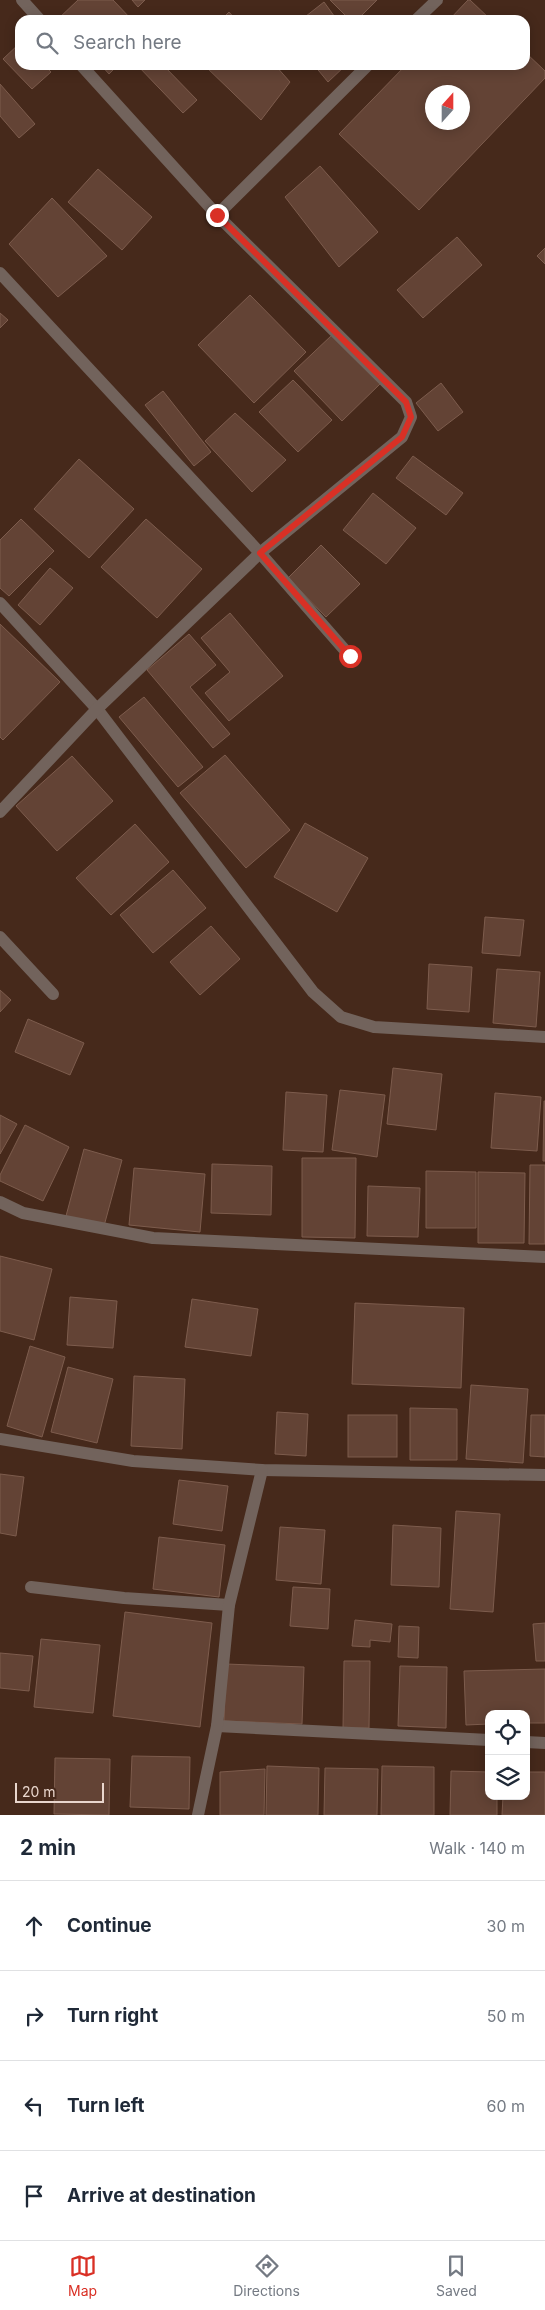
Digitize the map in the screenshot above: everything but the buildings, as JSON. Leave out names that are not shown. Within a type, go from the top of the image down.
[{"type":"street","points":[[22,0],[36,15]]},
{"type":"street","points":[[421,15],[437,0]]},
{"type":"street","points":[[0,812],[97,709],[260,553],[402,437],[411,417],[406,402],[217,215],[86,70]]},
{"type":"street","points":[[217,215],[363,70]]},
{"type":"street","points":[[0,274],[260,553],[350,656]]},
{"type":"street","points":[[0,603],[97,709],[313,992],[341,1017],[374,1027],[545,1037]]},
{"type":"street","points":[[0,937],[53,994]]},
{"type":"street","points":[[0,1202],[23,1213],[153,1238],[545,1258]]},
{"type":"street","points":[[0,1439],[133,1461],[262,1470],[545,1475]]},
{"type":"street","points":[[198,1815],[217,1726],[230,1605],[262,1470]]},
{"type":"street","points":[[31,1587],[124,1598],[230,1605]]},
{"type":"street","points":[[217,1726],[485,1740]]},
{"type":"street","points":[[530,1742],[545,1743]]},
{"type":"route","points":[[217,215],[406,402],[411,417],[402,437],[260,553],[350,656]]}]
